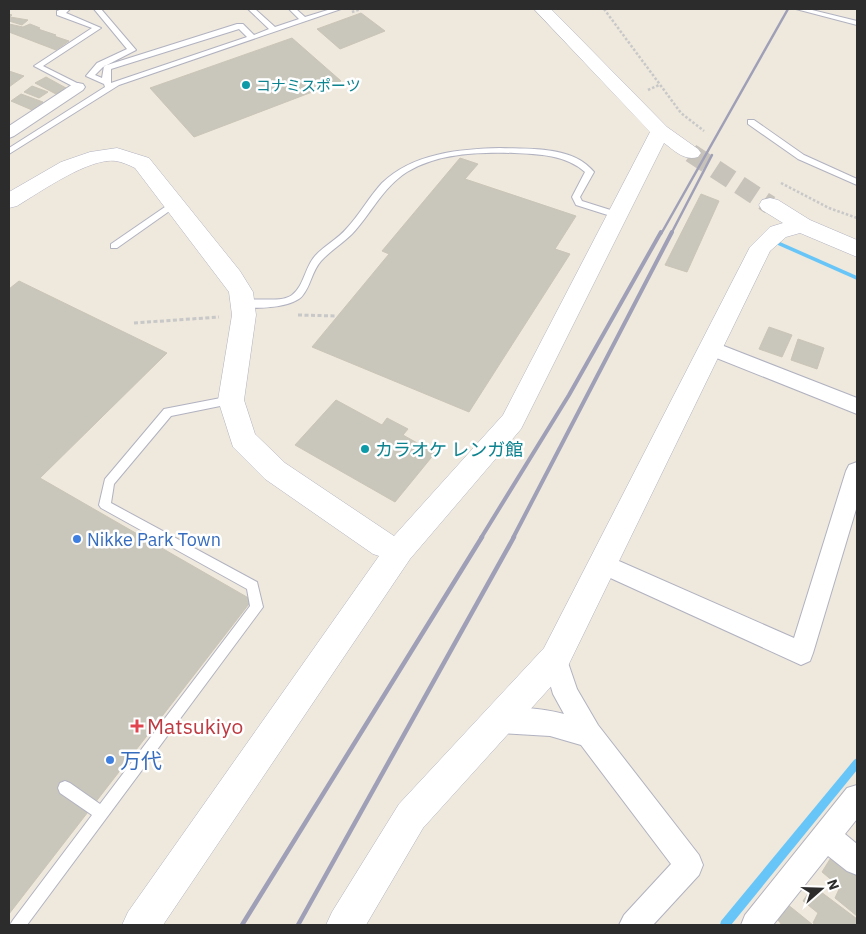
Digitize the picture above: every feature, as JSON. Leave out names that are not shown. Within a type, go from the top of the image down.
[{"type":"street","points":[[542,9],[660,131],[691,153]]},
{"type":"street","points":[[9,133],[78,87]]},
{"type":"street","points":[[141,925],[400,550],[512,422],[660,131]]},
{"type":"street","points":[[9,201],[68,167],[90,158],[117,154],[142,163],[232,276],[241,292],[244,315],[231,400],[243,439],[275,471],[383,545],[400,550]]},
{"type":"street","points":[[770,205],[802,225],[857,249]]},
{"type":"street","points":[[345,925],[411,816],[555,659],[761,247],[778,232],[802,225]]},
{"type":"street","points":[[711,348],[857,406]]},
{"type":"street","points":[[604,564],[801,652],[857,471]]},
{"type":"street","points":[[555,659],[566,694],[589,734],[689,865],[634,925]]},
{"type":"street","points":[[500,720],[550,723],[589,734]]},
{"type":"street","points":[[754,925],[857,798]]},
{"type":"street","points":[[826,837],[857,861]]},
{"type":"lane","points":[[67,9],[60,13],[97,28],[38,66],[78,87]]},
{"type":"lane","points":[[97,9],[132,50],[100,65],[90,76],[108,85]]},
{"type":"lane","points":[[251,9],[274,30]]},
{"type":"lane","points":[[292,9],[304,20]]},
{"type":"lane","points":[[9,152],[108,85],[337,9]]},
{"type":"lane","points":[[800,9],[857,23]]},
{"type":"lane","points":[[108,85],[107,68],[240,26],[252,37]]},
{"type":"lane","points":[[751,122],[801,157],[857,182]]},
{"type":"lane","points":[[242,304],[287,301],[295,298],[301,291],[315,260],[344,237],[391,179],[408,168],[431,159],[457,153],[508,150],[527,151],[572,159],[584,165],[590,172],[576,197],[579,203],[617,215]]},
{"type":"lane","points":[[114,246],[175,203]]},
{"type":"lane","points":[[18,925],[257,607],[253,586],[104,506],[109,482],[168,412],[231,400]]},
{"type":"lane","points":[[65,788],[102,814]]},
{"type":"path","points":[[604,9],[675,106],[704,131]]},
{"type":"path","points":[[781,183],[829,208],[857,218]]},
{"type":"path","points":[[308,315],[337,316]]},
{"type":"path","points":[[134,323],[221,317]]},
{"type":"building","points":[[361,13],[385,31],[340,49],[317,29]]},
{"type":"building","points":[[9,14],[12,15],[10,17],[28,20],[22,25],[9,21]]},
{"type":"building","points":[[9,24],[23,27],[30,24],[69,41],[56,50],[9,32]]},
{"type":"building","name":"コナミスポーツ","points":[[292,38],[341,81],[194,137],[150,88]]},
{"type":"building","points":[[9,71],[24,76],[9,87]]},
{"type":"building","points":[[46,77],[66,88],[56,94],[35,83]]},
{"type":"building","points":[[32,86],[48,92],[39,98],[24,92]]},
{"type":"building","points":[[21,94],[43,102],[32,110],[11,101]]},
{"type":"building","points":[[460,158],[478,164],[465,179],[576,216],[555,249],[570,254],[469,412],[312,347],[389,254],[382,251]]},
{"type":"building","points":[[701,194],[719,201],[687,272],[665,265]]},
{"type":"building","name":"Nikke Park Town","points":[[19,281],[167,353],[40,478],[252,600],[9,914],[9,289]]},
{"type":"building","points":[[769,327],[792,335],[782,357],[759,349]]},
{"type":"building","points":[[798,339],[824,348],[817,369],[791,360]]},
{"type":"building","name":"カラオケ レンガ館","points":[[336,400],[382,425],[387,418],[408,429],[403,435],[435,453],[395,502],[295,445]]},
{"type":"building","points":[[832,856],[857,876],[857,916],[835,898],[840,887],[822,872]]},
{"type":"building","points":[[813,886],[857,919],[857,925],[816,925],[813,923],[818,913],[803,901]]},
{"type":"building","points":[[787,904],[813,925],[782,925],[778,920]]},
{"type":"waterway","points":[[780,244],[857,278]]},
{"type":"waterway","points":[[725,925],[857,763]]},
{"type":"tunnel","points":[[691,153],[770,205]]},
{"type":"railway","points":[[661,234],[788,9]]},
{"type":"railway","points":[[671,234],[712,155]]},
{"type":"railway","points":[[481,538],[569,395],[661,232]]},
{"type":"railway","points":[[513,538],[672,232]]},
{"type":"railway","points":[[242,925],[482,537]]},
{"type":"railway","points":[[298,925],[514,537]]},
{"type":"place","name":"コナミスポーツ","points":[[246,85]]},
{"type":"place","name":"カラオケ レンガ館","points":[[365,449]]},
{"type":"place","name":"Nikke Park Town","points":[[77,539]]},
{"type":"place","name":"Matsukiyo","points":[[137,726]]},
{"type":"place","name":"万代","points":[[110,760]]}]
